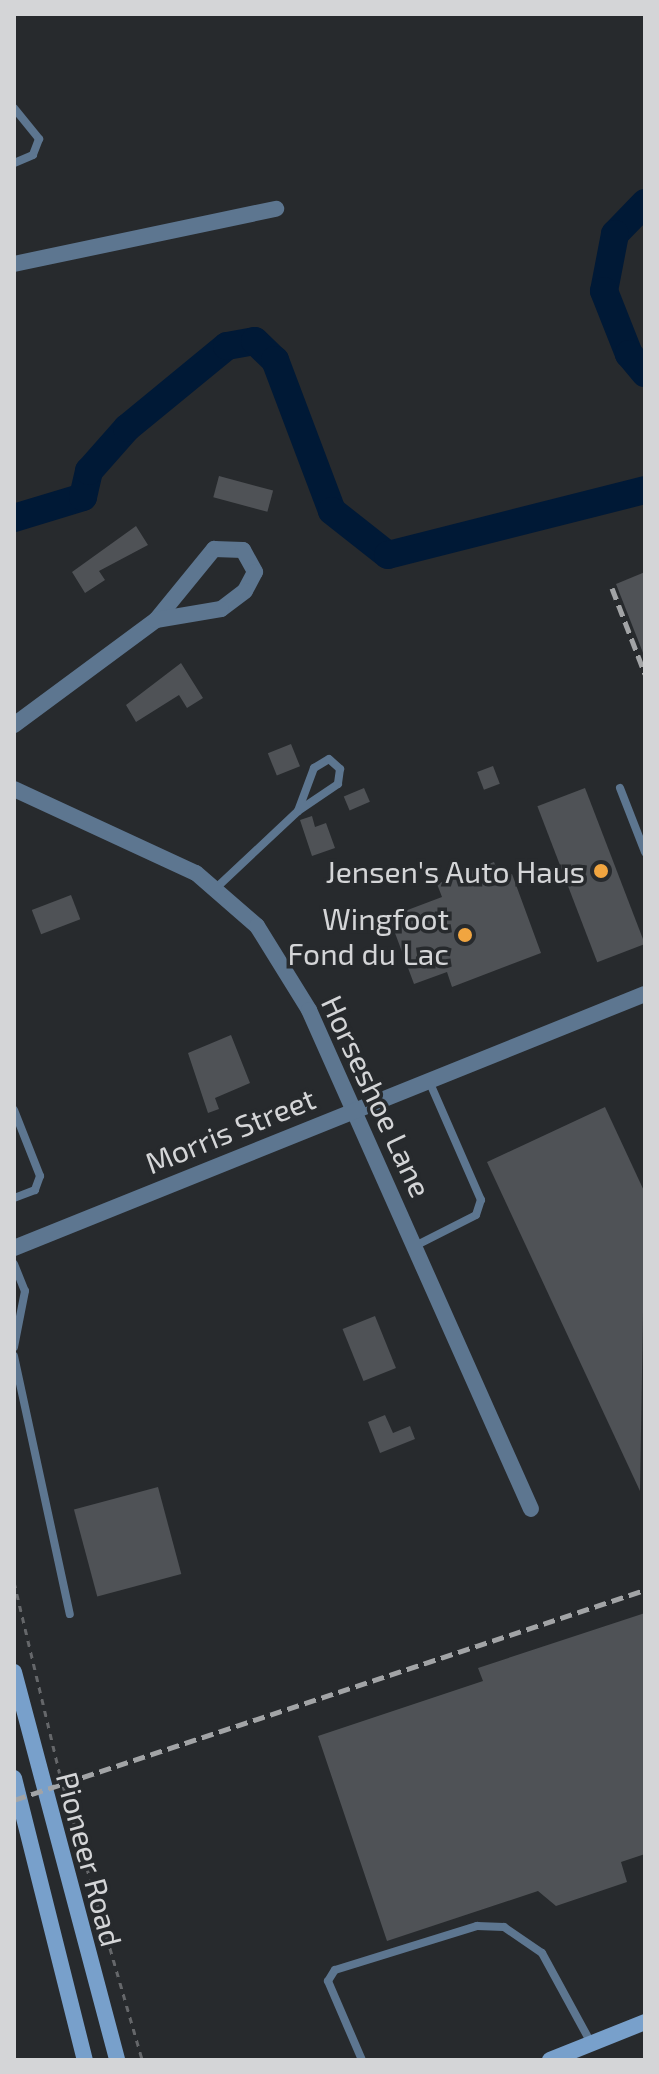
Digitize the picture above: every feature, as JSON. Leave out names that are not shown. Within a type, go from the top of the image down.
[{"type":"main road","name":"Pioneer Road","points":[[14,1672],[117,2060]]},
{"type":"main road","name":"Pioneer Road","points":[[14,1778],[85,2060]]},
{"type":"main road","points":[[550,2060],[645,2022]]},
{"type":"street","points":[[14,264],[276,209]]},
{"type":"street","points":[[14,725],[156,620],[214,549],[243,550],[255,572],[245,591],[221,609],[156,620]]},
{"type":"street","name":"Horseshoe Lane","points":[[14,789],[196,873],[257,926],[309,1010],[531,1509]]},
{"type":"street","name":"Morris Street","points":[[14,1248],[645,994]]},
{"type":"lane","points":[[14,108],[39,139],[33,155],[14,163]]},
{"type":"lane","points":[[214,889],[298,811],[338,784],[340,769],[329,759],[314,768],[298,811]]},
{"type":"lane","points":[[620,788],[645,852]]},
{"type":"lane","points":[[415,1246],[476,1215],[481,1200],[429,1081]]},
{"type":"lane","points":[[14,1110],[40,1176],[35,1190],[14,1198]]},
{"type":"lane","points":[[14,1264],[25,1291],[14,1347]]},
{"type":"lane","points":[[14,1356],[70,1614]]},
{"type":"lane","points":[[362,2060],[328,1981],[335,1970],[477,1926],[515,1932],[542,1953],[591,2043]]},
{"type":"path","points":[[14,1582],[60,1775],[142,2060]]},
{"type":"building","points":[[219,476],[273,490],[267,512],[213,497]]},
{"type":"building","points":[[136,526],[148,545],[99,571],[105,580],[85,593],[72,572]]},
{"type":"building","points":[[645,572],[645,658],[616,584]]},
{"type":"building","points":[[181,663],[203,698],[187,708],[179,695],[136,722],[126,705]]},
{"type":"building","points":[[291,744],[300,766],[277,776],[268,753]]},
{"type":"building","points":[[493,766],[500,784],[484,790],[477,772]]},
{"type":"building","points":[[364,788],[370,802],[350,810],[344,797]]},
{"type":"building","points":[[585,788],[645,944],[597,962],[537,806]]},
{"type":"building","points":[[312,816],[315,827],[326,823],[335,848],[312,856],[300,820]]},
{"type":"building","name":"Wingfoot Fond du Lac","points":[[494,862],[501,878],[512,874],[541,953],[452,987],[447,972],[414,984],[389,917],[442,897],[437,884]]},
{"type":"building","points":[[71,895],[80,919],[41,934],[32,910]]},
{"type":"building","points":[[231,1035],[250,1083],[215,1098],[219,1109],[208,1113],[188,1053]]},
{"type":"building","points":[[605,1107],[645,1193],[640,1491],[487,1162]]},
{"type":"building","points":[[375,1316],[396,1368],[364,1381],[343,1329]]},
{"type":"building","points":[[385,1415],[393,1433],[410,1426],[415,1439],[380,1453],[368,1422]]},
{"type":"building","points":[[158,1487],[181,1574],[97,1596],[74,1510]]},
{"type":"building","points":[[645,1613],[645,1854],[621,1862],[627,1882],[556,1906],[538,1891],[387,1941],[318,1736],[483,1681],[478,1668]]},
{"type":"waterway","points":[[645,203],[615,234],[604,291],[629,354],[645,373]]},
{"type":"waterway","points":[[14,518],[83,497],[89,471],[127,428],[227,346],[255,341],[275,360],[332,511],[388,555],[645,490]]},
{"type":"railway","points":[[612,588],[645,674]]},
{"type":"railway","points":[[14,1800],[645,1590]]},
{"type":"place","name":"Jensen's Auto Haus","points":[[601,871]]},
{"type":"place","name":"Wingfoot Fond du Lac","points":[[465,935]]}]
